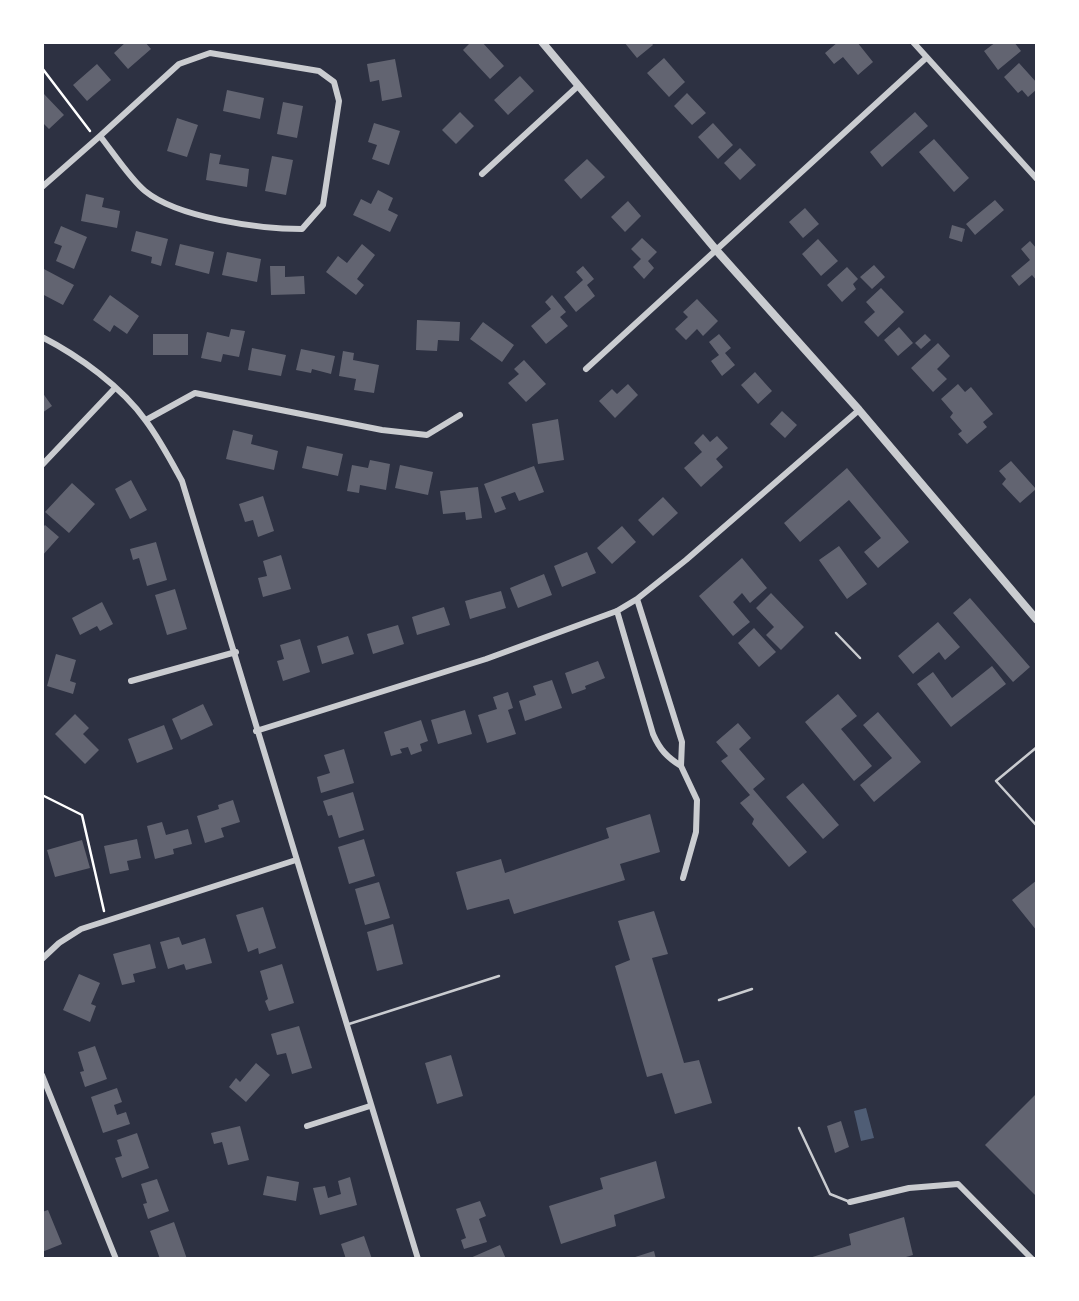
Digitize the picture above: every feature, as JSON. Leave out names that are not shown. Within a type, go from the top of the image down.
[{"type":"street","points":[[542,42],[717,251],[859,410],[1037,620]]},
{"type":"street","points":[[913,42],[1037,179]]},
{"type":"street","points":[[42,187],[179,64],[210,52],[319,71],[334,82],[339,102],[323,205],[302,229],[274,229],[179,210],[144,191],[98,137]]},
{"type":"street","points":[[586,369],[926,58]]},
{"type":"street","points":[[482,174],[578,86]]},
{"type":"street","points":[[42,337],[71,352],[115,388],[146,419],[183,481],[236,652],[256,730],[418,1259]]},
{"type":"street","points":[[42,465],[115,388]]},
{"type":"street","points":[[146,419],[195,393],[382,430],[427,435],[460,415]]},
{"type":"street","points":[[256,730],[486,659],[617,611],[687,561],[859,410]]},
{"type":"street","points":[[637,598],[681,742],[681,766],[697,800],[696,832],[683,878]]},
{"type":"street","points":[[617,611],[653,734],[666,757],[681,766]]},
{"type":"street","points":[[131,681],[236,652]]},
{"type":"street","points":[[42,959],[73,933],[296,860]]},
{"type":"street","points":[[42,1075],[116,1259]]},
{"type":"street","points":[[307,1126],[370,1106]]},
{"type":"street","points":[[850,1202],[909,1188],[958,1184],[1032,1259]]},
{"type":"lane","points":[[836,633],[860,658]]},
{"type":"lane","points":[[1037,747],[996,781],[1037,826]]},
{"type":"lane","points":[[346,1025],[499,976]]},
{"type":"lane","points":[[719,1000],[752,989]]},
{"type":"lane","points":[[799,1128],[830,1194],[850,1202]]},
{"type":"path","points":[[42,68],[98,137]]},
{"type":"path","points":[[42,796],[82,815],[106,921]]},
{"type":"water","points":[[866,1108],[874,1138],[861,1141],[854,1111]]},
{"type":"building","points":[[126,42],[145,42],[151,49],[128,69],[114,53]]},
{"type":"building","points":[[471,42],[482,42],[504,66],[490,79],[463,50]]},
{"type":"building","points":[[624,42],[651,42],[653,45],[637,58]]},
{"type":"building","points":[[838,42],[857,42],[873,62],[858,75],[843,57],[834,64],[825,53]]},
{"type":"building","points":[[996,42],[1014,42],[1021,51],[998,70],[984,51]]},
{"type":"building","points":[[664,58],[685,82],[669,97],[647,73]]},
{"type":"building","points":[[395,59],[402,97],[382,101],[379,80],[370,82],[367,64]]},
{"type":"building","points":[[1019,63],[1037,83],[1037,89],[1028,97],[1022,90],[1018,93],[1004,77]]},
{"type":"building","points":[[97,64],[111,80],[87,101],[73,85]]},
{"type":"building","points":[[520,76],[534,91],[508,115],[494,100]]},
{"type":"building","points":[[227,90],[264,98],[260,119],[223,111]]},
{"type":"building","points":[[687,93],[706,113],[692,125],[674,106]]},
{"type":"building","points":[[44,94],[64,115],[49,129],[42,122]]},
{"type":"building","points":[[283,102],[303,106],[297,138],[277,134]]},
{"type":"building","points":[[460,112],[474,126],[456,144],[442,130]]},
{"type":"building","points":[[915,112],[928,126],[882,167],[870,152]]},
{"type":"building","points":[[177,118],[198,125],[187,157],[167,151]]},
{"type":"building","points":[[374,123],[400,131],[389,165],[372,159],[377,145],[368,142]]},
{"type":"building","points":[[713,123],[733,145],[718,159],[698,137]]},
{"type":"building","points":[[934,139],[969,178],[954,192],[919,152]]},
{"type":"building","points":[[740,148],[756,165],[740,180],[724,163]]},
{"type":"building","points":[[210,153],[221,155],[219,164],[249,169],[247,187],[206,180]]},
{"type":"building","points":[[272,156],[293,160],[286,195],[265,191]]},
{"type":"building","points":[[587,159],[605,177],[581,199],[564,180]]},
{"type":"building","points":[[378,190],[393,198],[388,210],[398,215],[390,232],[353,215],[361,199],[371,204]]},
{"type":"building","points":[[86,194],[104,198],[102,207],[120,211],[117,228],[81,221]]},
{"type":"building","points":[[995,200],[1004,210],[975,235],[966,224]]},
{"type":"building","points":[[628,201],[641,216],[625,232],[611,217]]},
{"type":"building","points":[[805,208],[819,224],[803,238],[789,222]]},
{"type":"building","points":[[952,225],[965,229],[962,242],[949,238]]},
{"type":"building","points":[[61,226],[87,237],[74,269],[56,261],[62,246],[54,243]]},
{"type":"building","points":[[136,231],[168,239],[161,266],[151,263],[152,257],[131,251]]},
{"type":"building","points":[[642,238],[657,252],[648,261],[654,268],[644,279],[633,267],[641,259],[631,249]]},
{"type":"building","points":[[818,239],[838,261],[821,276],[802,254]]},
{"type":"building","points":[[1030,241],[1037,249],[1037,281],[1032,275],[1019,286],[1011,276],[1030,260],[1021,249]]},
{"type":"building","points":[[180,244],[214,252],[209,274],[175,265]]},
{"type":"building","points":[[362,244],[375,255],[357,279],[364,285],[356,295],[326,272],[338,256],[347,263]]},
{"type":"building","points":[[227,252],[261,259],[257,282],[222,275]]},
{"type":"building","points":[[874,265],[885,277],[872,289],[860,277]]},
{"type":"building","points":[[270,266],[285,266],[285,277],[304,276],[305,294],[271,295]]},
{"type":"building","points":[[583,266],[594,279],[587,285],[595,296],[576,312],[564,297],[583,280],[576,272]]},
{"type":"building","points":[[847,267],[858,279],[853,284],[856,289],[842,302],[827,285]]},
{"type":"building","points":[[42,268],[74,285],[63,305],[42,294]]},
{"type":"building","points":[[881,288],[904,312],[878,337],[864,322],[875,312],[866,302]]},
{"type":"building","points":[[110,295],[139,316],[127,334],[114,325],[110,332],[93,320]]},
{"type":"building","points":[[552,295],[566,312],[560,317],[568,326],[546,344],[531,326],[551,309],[545,302]]},
{"type":"building","points":[[697,299],[718,321],[703,336],[697,329],[686,340],[675,329],[688,317],[683,312]]},
{"type":"building","points":[[417,320],[460,322],[459,341],[438,340],[437,351],[416,350]]},
{"type":"building","points":[[483,322],[514,345],[502,362],[470,339]]},
{"type":"building","points":[[899,327],[913,343],[898,356],[884,340]]},
{"type":"building","points":[[231,329],[245,331],[239,357],[223,354],[221,362],[201,358],[207,332],[229,337]]},
{"type":"building","points":[[153,334],[188,334],[188,355],[153,355]]},
{"type":"building","points":[[719,334],[731,348],[725,353],[735,365],[722,376],[711,361],[719,355],[709,342]]},
{"type":"building","points":[[925,334],[931,340],[921,349],[915,343]]},
{"type":"building","points":[[938,343],[950,356],[937,369],[947,379],[933,392],[911,368]]},
{"type":"building","points":[[252,348],[286,355],[281,376],[248,370]]},
{"type":"building","points":[[301,349],[335,356],[331,374],[312,369],[311,373],[296,370]]},
{"type":"building","points":[[343,351],[354,353],[353,360],[379,365],[374,393],[354,390],[356,379],[339,376]]},
{"type":"building","points":[[524,360],[546,384],[526,402],[508,383],[519,374],[514,369]]},
{"type":"building","points":[[755,372],[772,391],[758,404],[741,385]]},
{"type":"building","points":[[628,384],[638,395],[615,418],[599,401],[612,389],[617,394]]},
{"type":"building","points":[[958,384],[965,392],[971,387],[993,414],[983,422],[987,427],[967,444],[958,434],[962,431],[950,417],[953,413],[941,399]]},
{"type":"building","points":[[42,392],[52,406],[42,413]]},
{"type":"building","points":[[782,411],[797,425],[785,438],[770,424]]},
{"type":"building","points":[[558,419],[564,460],[538,464],[532,424]]},
{"type":"building","points":[[233,430],[253,435],[251,444],[278,451],[274,470],[226,459]]},
{"type":"building","points":[[703,434],[710,442],[717,436],[728,448],[716,459],[723,467],[701,487],[684,468],[702,452],[694,443]]},
{"type":"building","points":[[307,446],[343,454],[338,476],[302,468]]},
{"type":"building","points":[[370,460],[390,464],[386,490],[360,485],[359,493],[347,491],[352,465],[368,468]]},
{"type":"building","points":[[1011,461],[1036,489],[1020,503],[1002,484],[1006,479],[999,471]]},
{"type":"building","points":[[400,465],[433,472],[428,495],[395,488]]},
{"type":"building","points":[[534,466],[544,492],[519,501],[515,492],[501,497],[506,509],[495,513],[484,484]]},
{"type":"building","points":[[847,468],[909,542],[878,568],[864,552],[881,538],[849,500],[800,542],[784,523]]},
{"type":"building","points":[[131,480],[147,510],[130,519],[115,489]]},
{"type":"building","points":[[72,483],[95,504],[69,533],[45,512]]},
{"type":"building","points":[[478,487],[482,518],[466,520],[465,512],[443,514],[440,491]]},
{"type":"building","points":[[263,496],[274,531],[258,537],[253,520],[245,522],[239,504]]},
{"type":"building","points":[[663,497],[678,513],[653,536],[638,520]]},
{"type":"building","points":[[45,525],[59,537],[42,556],[42,528]]},
{"type":"building","points":[[622,526],[636,542],[612,564],[597,548]]},
{"type":"building","points":[[156,542],[167,580],[147,586],[139,558],[133,560],[130,549]]},
{"type":"building","points":[[839,546],[867,584],[847,599],[819,560]]},
{"type":"building","points":[[587,552],[596,573],[562,587],[554,566]]},
{"type":"building","points":[[281,555],[291,589],[263,597],[258,578],[267,576],[263,561]]},
{"type":"building","points":[[742,558],[767,588],[750,603],[742,593],[733,602],[750,622],[733,636],[699,596]]},
{"type":"building","points":[[544,574],[552,595],[518,608],[510,588]]},
{"type":"building","points":[[175,589],[187,629],[167,635],[155,595]]},
{"type":"building","points":[[501,591],[506,608],[470,619],[465,601]]},
{"type":"building","points":[[771,593],[804,627],[781,650],[766,635],[774,627],[756,608]]},
{"type":"building","points":[[970,598],[1030,667],[1013,682],[953,613]]},
{"type":"building","points":[[102,602],[113,624],[100,631],[97,626],[80,635],[72,618]]},
{"type":"building","points":[[444,607],[450,625],[417,635],[412,617]]},
{"type":"building","points":[[938,622],[960,647],[945,660],[939,652],[913,674],[898,656]]},
{"type":"building","points":[[398,625],[404,644],[373,654],[367,634]]},
{"type":"building","points":[[754,628],[776,652],[759,667],[738,643]]},
{"type":"building","points":[[348,636],[354,654],[322,664],[317,646]]},
{"type":"building","points":[[300,639],[310,672],[283,681],[277,661],[284,659],[280,645]]},
{"type":"building","points":[[56,654],[76,660],[70,681],[76,683],[73,694],[47,686]]},
{"type":"building","points":[[598,661],[605,678],[572,694],[565,673]]},
{"type":"building","points":[[992,666],[1006,684],[951,727],[917,684],[933,672],[952,698]]},
{"type":"building","points":[[552,680],[562,708],[525,721],[519,701],[536,695],[533,686]]},
{"type":"building","points":[[508,692],[513,708],[508,710],[516,734],[487,743],[478,715],[497,709],[493,697]]},
{"type":"building","points":[[838,694],[857,716],[841,729],[872,766],[854,781],[805,722]]},
{"type":"building","points":[[203,704],[213,725],[181,740],[172,719]]},
{"type":"building","points":[[465,710],[472,734],[438,744],[431,720]]},
{"type":"building","points":[[878,712],[921,762],[874,802],[860,785],[892,758],[863,725]]},
{"type":"building","points":[[75,714],[89,728],[83,734],[99,750],[85,764],[55,734]]},
{"type":"building","points":[[421,720],[428,741],[420,744],[422,751],[411,755],[408,747],[400,749],[402,753],[391,756],[384,732]]},
{"type":"building","points":[[738,723],[751,738],[739,749],[765,779],[753,789],[807,852],[789,867],[752,824],[754,819],[740,803],[750,795],[721,761],[728,756],[716,742]]},
{"type":"building","points":[[164,725],[173,749],[137,763],[128,739]]},
{"type":"building","points":[[344,749],[354,783],[321,793],[317,777],[330,773],[324,755]]},
{"type":"building","points":[[803,783],[839,825],[823,839],[786,797]]},
{"type":"building","points":[[353,792],[364,830],[339,838],[332,815],[328,816],[323,801]]},
{"type":"building","points":[[233,800],[240,822],[221,828],[224,837],[205,843],[197,816],[219,809],[218,805]]},
{"type":"building","points":[[650,814],[660,852],[620,864],[625,880],[514,914],[509,899],[467,910],[456,872],[501,859],[505,873],[609,838],[606,828]]},
{"type":"building","points":[[162,822],[166,835],[188,829],[192,844],[173,849],[174,854],[155,859],[147,826]]},
{"type":"building","points":[[137,839],[141,858],[127,861],[129,870],[110,874],[104,846]]},
{"type":"building","points":[[364,839],[375,876],[349,884],[338,847]]},
{"type":"building","points":[[82,840],[90,868],[55,877],[47,850]]},
{"type":"building","points":[[1037,880],[1037,931],[1012,900]]},
{"type":"building","points":[[379,882],[390,918],[365,925],[355,889]]},
{"type":"building","points":[[263,907],[276,948],[259,954],[258,948],[248,952],[236,915]]},
{"type":"building","points":[[654,911],[668,954],[652,958],[684,1063],[699,1060],[712,1103],[675,1114],[662,1073],[647,1077],[615,966],[630,960],[618,921]]},
{"type":"building","points":[[393,924],[403,964],[377,971],[367,932]]},
{"type":"building","points":[[179,937],[182,945],[205,938],[212,963],[186,970],[184,964],[168,969],[160,942]]},
{"type":"building","points":[[150,944],[156,968],[133,974],[135,982],[122,985],[113,954]]},
{"type":"building","points":[[282,964],[294,1003],[269,1011],[260,971]]},
{"type":"building","points":[[79,974],[100,983],[91,1004],[96,1006],[90,1022],[63,1010]]},
{"type":"building","points":[[299,1026],[312,1068],[292,1074],[286,1053],[277,1055],[271,1034]]},
{"type":"building","points":[[95,1046],[107,1079],[85,1087],[80,1072],[84,1071],[78,1052]]},
{"type":"building","points":[[451,1055],[463,1096],[437,1104],[425,1063]]},
{"type":"building","points":[[256,1063],[270,1075],[246,1102],[229,1087],[236,1078],[240,1082]]},
{"type":"building","points":[[117,1088],[122,1102],[114,1105],[117,1115],[126,1112],[130,1124],[103,1133],[91,1097]]},
{"type":"building","points":[[1037,1093],[1037,1197],[985,1145]]},
{"type":"building","points":[[841,1121],[849,1147],[835,1153],[827,1126]]},
{"type":"building","points":[[240,1126],[249,1160],[228,1165],[222,1142],[214,1144],[211,1133]]},
{"type":"building","points":[[137,1133],[149,1168],[122,1178],[115,1158],[122,1156],[117,1140]]},
{"type":"building","points":[[656,1161],[665,1198],[614,1215],[616,1226],[561,1244],[549,1206],[603,1189],[600,1178]]},
{"type":"building","points":[[267,1176],[299,1182],[296,1201],[263,1195]]},
{"type":"building","points":[[350,1177],[357,1205],[320,1215],[313,1188],[325,1186],[328,1198],[341,1194],[338,1181]]},
{"type":"building","points":[[157,1179],[169,1211],[148,1219],[143,1204],[147,1203],[141,1184]]},
{"type":"building","points":[[480,1201],[486,1216],[479,1219],[487,1242],[464,1249],[461,1240],[466,1238],[456,1209]]},
{"type":"building","points":[[48,1210],[62,1244],[42,1252],[42,1212]]},
{"type":"building","points":[[904,1217],[913,1255],[899,1259],[806,1259],[851,1245],[849,1234]]},
{"type":"building","points":[[174,1222],[187,1259],[160,1259],[150,1231]]},
{"type":"building","points":[[364,1236],[372,1259],[346,1259],[341,1244]]},
{"type":"building","points":[[500,1245],[506,1259],[468,1259]]},
{"type":"building","points":[[654,1251],[656,1259],[632,1259],[632,1258]]}]
